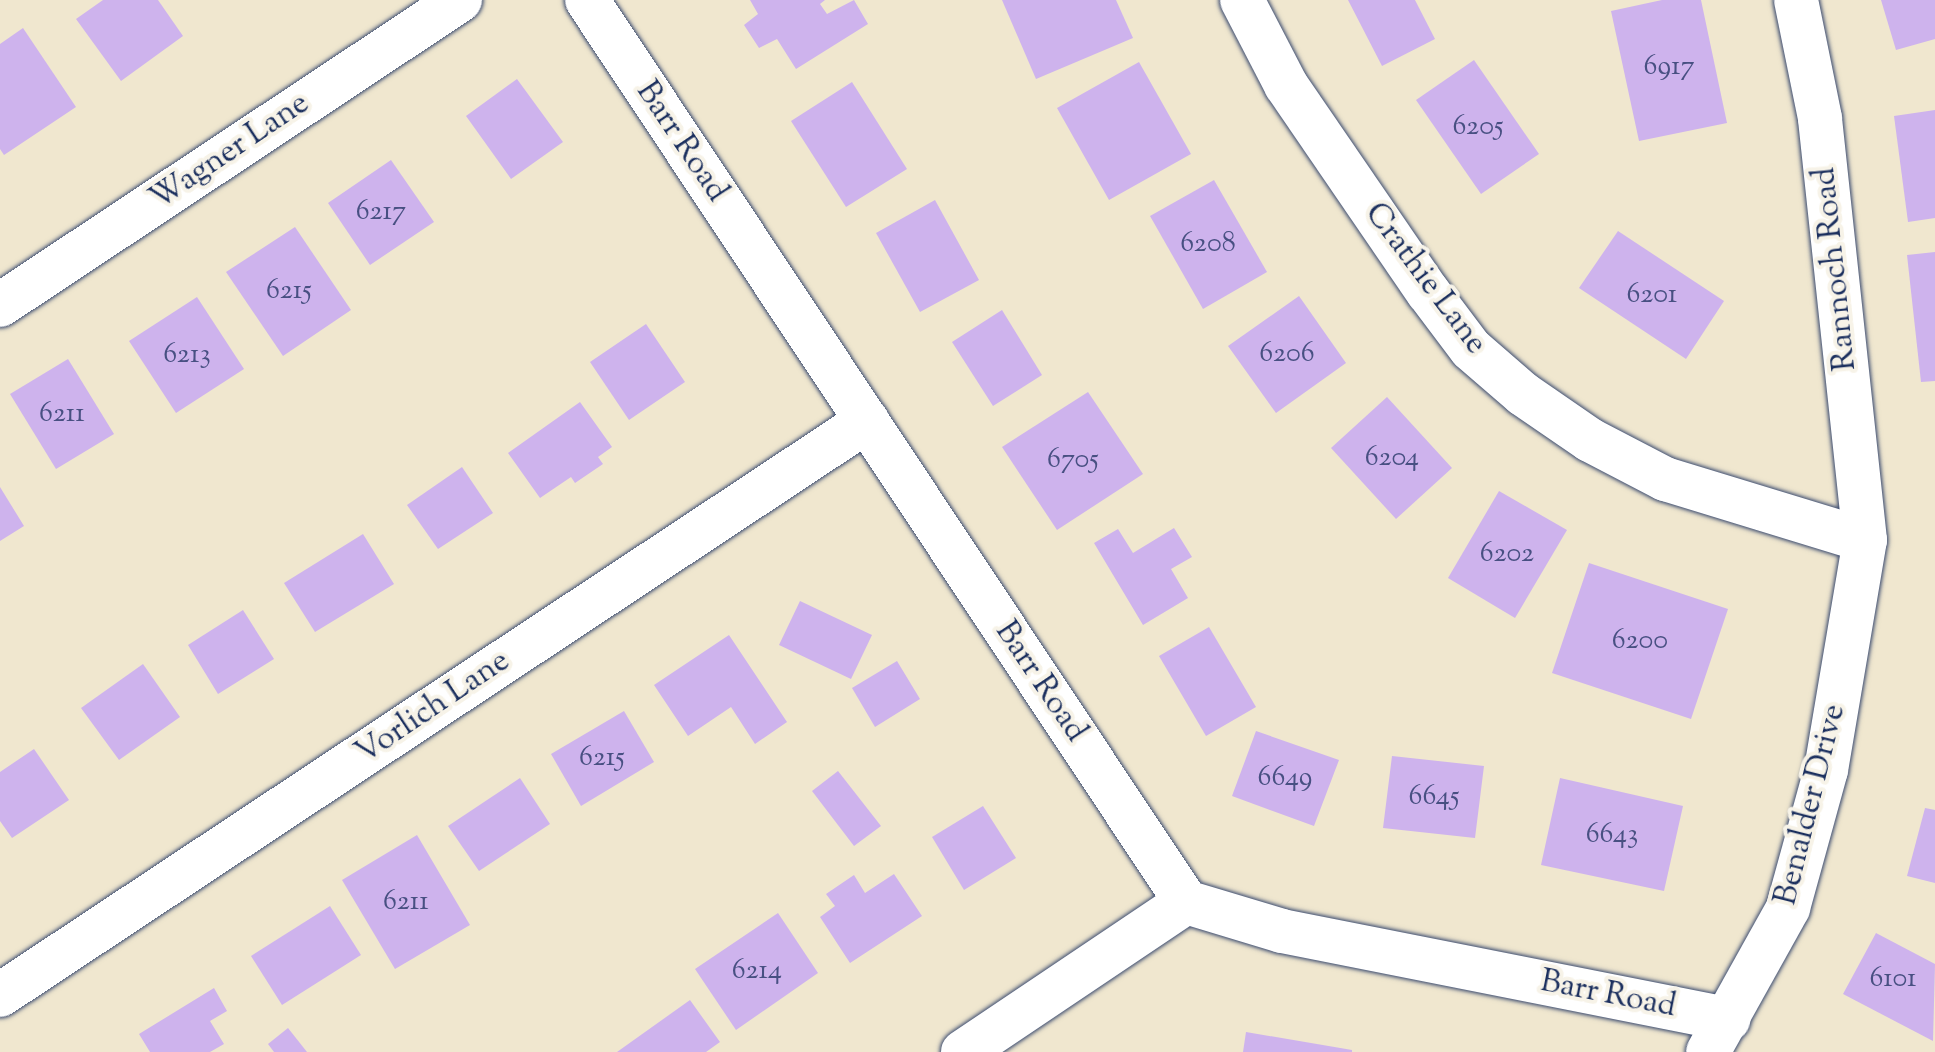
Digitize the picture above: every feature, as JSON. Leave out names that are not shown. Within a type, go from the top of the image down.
[{"type":"street","name":"Wagner Lane","points":[[0,305],[460,0]]},
{"type":"street","name":"Barr Road","points":[[587,0],[1186,902],[1282,931],[1718,1036]]},
{"type":"street","name":"Crathie Lane","points":[[1242,0],[1286,85],[1428,292],[1471,349],[1523,394],[1590,440],[1665,479],[1865,540]]},
{"type":"street","name":"Rannoch Road","points":[[1796,0],[1820,118],[1865,540]]},
{"type":"street","name":"Vorlich Lane","points":[[0,995],[867,421]]},
{"type":"street","name":"Benalder Drive","points":[[1718,1036],[1788,908],[1826,770],[1865,540]]},
{"type":"street","points":[[963,1052],[1186,902]]},
{"type":"building","points":[[103,0],[158,0],[183,36],[121,81],[76,19]]},
{"type":"building","points":[[750,0],[825,0],[820,4],[827,14],[854,0],[868,24],[796,69],[777,39],[759,48],[744,25],[758,14]]},
{"type":"building","points":[[1002,0],[1116,0],[1133,38],[1036,79]]},
{"type":"building","points":[[1348,0],[1415,0],[1435,39],[1382,66]]},
{"type":"building","points":[[1662,0],[1701,0],[1727,123],[1639,141],[1611,11]]},
{"type":"building","points":[[1881,0],[1935,0],[1935,39],[1896,50]]},
{"type":"building","points":[[23,28],[76,107],[4,155],[0,149],[0,44]]},
{"type":"building","points":[[1474,60],[1539,154],[1481,194],[1416,100]]},
{"type":"building","points":[[1139,62],[1191,154],[1109,200],[1057,108]]},
{"type":"building","points":[[517,79],[563,142],[511,179],[466,116]]},
{"type":"building","points":[[852,82],[907,169],[846,207],[791,121]]},
{"type":"building","points":[[1935,110],[1935,218],[1908,222],[1894,116]]},
{"type":"building","points":[[391,160],[434,222],[370,265],[328,203]]},
{"type":"building","points":[[1214,180],[1267,272],[1203,309],[1150,216]]},
{"type":"building","points":[[935,200],[979,280],[920,312],[876,233]]},
{"type":"building","points":[[295,227],[351,310],[283,356],[226,272]]},
{"type":"building","points":[[1618,231],[1724,301],[1686,359],[1579,288]]},
{"type":"building","points":[[1935,252],[1935,381],[1921,382],[1907,255]]},
{"type":"building","points":[[1299,296],[1346,363],[1276,413],[1228,346]]},
{"type":"building","points":[[197,297],[244,369],[176,413],[129,341]]},
{"type":"building","points":[[1002,310],[1042,375],[993,406],[952,342]]},
{"type":"building","points":[[646,324],[685,382],[629,420],[590,362]]},
{"type":"building","points":[[68,359],[114,434],[56,469],[10,394]]},
{"type":"building","points":[[1088,392],[1143,474],[1057,530],[1002,447]]},
{"type":"building","points":[[1387,397],[1452,468],[1396,519],[1331,448]]},
{"type":"building","points":[[580,402],[612,447],[598,457],[603,464],[575,483],[571,477],[540,498],[508,453]]},
{"type":"building","points":[[462,467],[493,513],[438,549],[407,505]]},
{"type":"building","points":[[0,487],[24,526],[0,541]]},
{"type":"building","points":[[1499,491],[1567,530],[1515,618],[1448,578]]},
{"type":"building","points":[[1174,528],[1192,557],[1171,569],[1188,598],[1143,625],[1094,543],[1118,529],[1133,553]]},
{"type":"building","points":[[363,534],[394,584],[315,632],[284,583]]},
{"type":"building","points":[[1589,563],[1728,609],[1691,719],[1552,673]]},
{"type":"building","points":[[800,601],[872,635],[851,679],[779,645]]},
{"type":"building","points":[[243,610],[274,659],[218,694],[188,645]]},
{"type":"building","points":[[1209,627],[1256,707],[1206,736],[1159,656]]},
{"type":"building","points":[[729,635],[787,722],[755,744],[731,707],[688,736],[654,685]]},
{"type":"building","points":[[897,661],[920,699],[875,727],[852,688]]},
{"type":"building","points":[[143,664],[180,717],[119,760],[81,708]]},
{"type":"building","points":[[624,711],[654,762],[581,806],[551,754]]},
{"type":"building","points":[[1256,731],[1339,760],[1314,826],[1232,796]]},
{"type":"building","points":[[34,749],[69,800],[12,838],[0,821],[0,772]]},
{"type":"building","points":[[1392,756],[1484,766],[1475,838],[1383,828]]},
{"type":"building","points":[[838,771],[881,826],[854,846],[812,791]]},
{"type":"building","points":[[520,778],[550,824],[479,871],[448,826]]},
{"type":"building","points":[[1560,778],[1683,806],[1664,891],[1541,865]]},
{"type":"building","points":[[983,806],[1016,858],[964,890],[932,837]]},
{"type":"building","points":[[1925,808],[1935,810],[1935,883],[1907,876]]},
{"type":"building","points":[[417,835],[470,925],[395,969],[342,880]]},
{"type":"building","points":[[894,874],[922,916],[850,963],[820,917],[835,906],[826,894],[854,875],[865,893]]},
{"type":"building","points":[[330,906],[361,955],[282,1005],[251,956]]},
{"type":"building","points":[[778,913],[818,973],[736,1030],[695,969]]},
{"type":"building","points":[[1876,933],[1935,964],[1933,1041],[1843,994]]},
{"type":"building","points":[[214,988],[227,1011],[210,1021],[224,1044],[210,1052],[150,1052],[139,1034]]},
{"type":"building","points":[[690,1000],[720,1042],[706,1052],[617,1052]]},
{"type":"building","points":[[288,1028],[307,1052],[274,1052],[268,1044]]},
{"type":"building","points":[[1246,1032],[1352,1050],[1352,1052],[1243,1052]]}]
